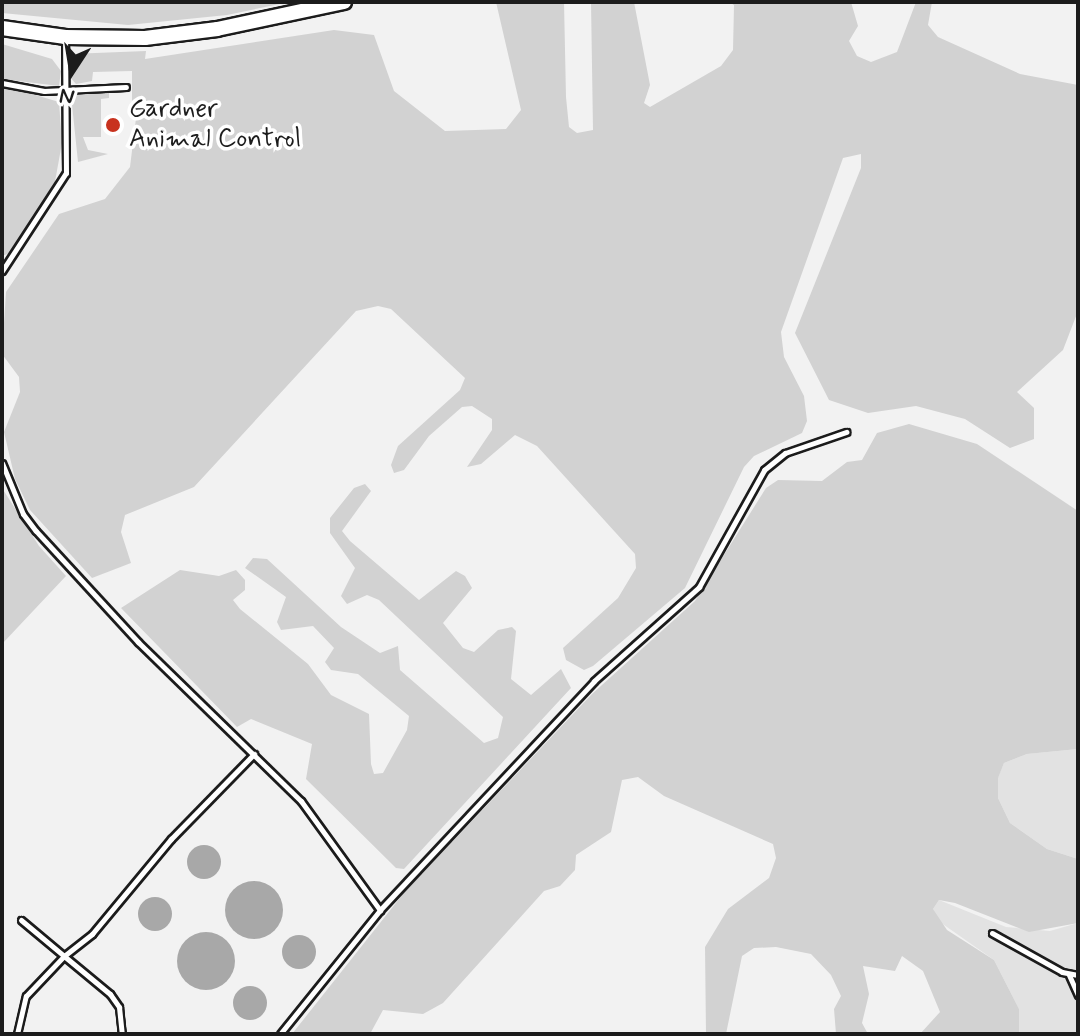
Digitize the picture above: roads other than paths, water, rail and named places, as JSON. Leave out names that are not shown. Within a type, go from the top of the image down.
[{"type":"main road","points":[[2,28],[65,37],[145,38],[217,29],[344,2]]},
{"type":"lane","points":[[2,271],[66,173],[65,37]]},
{"type":"lane","points":[[2,83],[34,90],[126,87]]},
{"type":"lane","points":[[280,1034],[380,910],[594,681],[699,587],[764,470],[785,453],[846,432]]},
{"type":"lane","points":[[2,463],[23,514],[36,531],[138,642],[301,801],[380,910]]},
{"type":"lane","points":[[17,1034],[26,996],[64,956],[92,934],[171,839],[254,754]]},
{"type":"lane","points":[[21,920],[110,994],[119,1007],[122,1034]]},
{"type":"lane","points":[[992,933],[1069,975],[1078,975]]},
{"type":"lane","points":[[1069,975],[1078,995]]},
{"type":"place","name":"Gardner Animal Control","points":[[113,125]]}]
